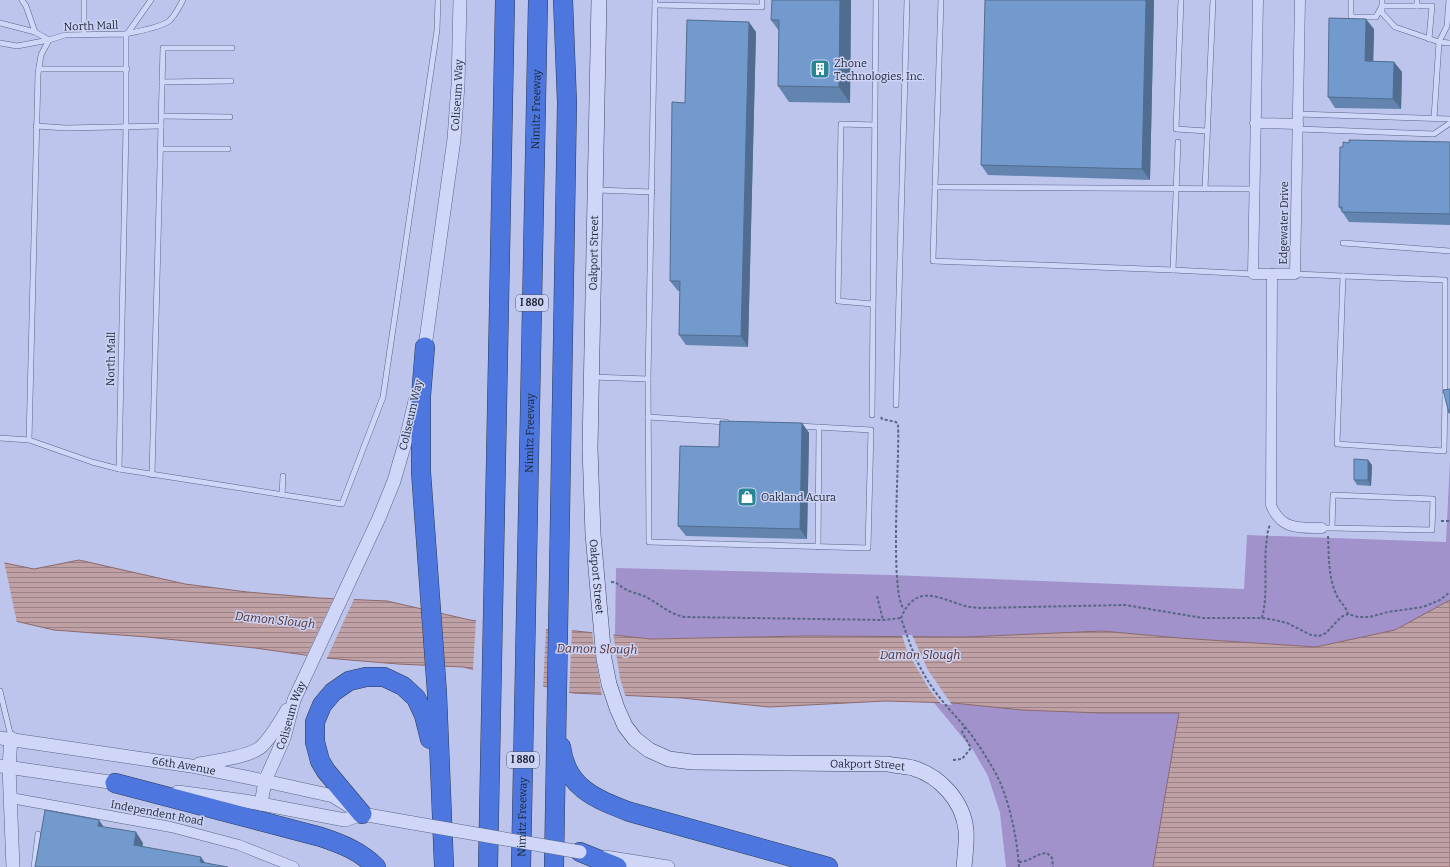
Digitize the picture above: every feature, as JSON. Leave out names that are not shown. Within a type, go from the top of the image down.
[{"type":"highway","points":[[488,867],[505,0]]},
{"type":"highway","name":"Nimitz Freeway","points":[[521,867],[538,0]]},
{"type":"highway","points":[[554,867],[557,613],[567,103],[563,0]]},
{"type":"highway","points":[[425,347],[421,396],[421,472],[437,693],[442,786],[444,867]]},
{"type":"highway","points":[[362,814],[326,771],[320,761],[315,742],[315,722],[322,705],[333,692],[348,681],[366,677],[384,677],[403,686],[416,698],[424,715],[442,786]]},
{"type":"highway","points":[[556,710],[562,760],[570,777],[584,791],[603,802],[630,812],[828,867]]},
{"type":"highway","points":[[115,783],[321,837],[344,845],[366,858],[376,867]]},
{"type":"highway","points":[[580,852],[617,867]]},
{"type":"main road","name":"Oakport Street","points":[[599,0],[591,377],[591,479],[597,582],[604,659],[609,684],[617,708],[625,726],[635,739],[649,750],[669,759],[692,762],[888,764],[912,768],[932,776],[947,790],[960,808],[966,829],[964,867]]},
{"type":"street","name":"Coliseum Way","points":[[261,804],[264,781],[284,738],[294,700],[379,518],[394,481],[414,407],[425,347],[454,139],[458,85],[460,0]]},
{"type":"street","points":[[1253,274],[1258,0]]},
{"type":"street","name":"Edgewater Drive","points":[[1253,274],[1295,274],[1300,0]]},
{"type":"street","points":[[1255,124],[1298,123]]},
{"type":"street","points":[[1272,274],[1271,505],[1275,515],[1283,522],[1294,528],[1327,528]]},
{"type":"street","points":[[191,766],[254,752],[262,746],[294,700]]},
{"type":"street","points":[[5,738],[5,766],[11,798],[13,867]]},
{"type":"street","name":"66th Avenue","points":[[5,738],[191,766],[333,796],[362,814],[668,867]]},
{"type":"street","name":"66th Avenue","points":[[5,766],[261,804],[345,820],[362,814]]},
{"type":"street","name":"Independent Road","points":[[11,798],[171,826],[240,845],[294,867]]},
{"type":"lane","points":[[22,0],[26,6],[35,32]]},
{"type":"lane","points":[[84,0],[84,34]]},
{"type":"lane","points":[[126,34],[152,0]]},
{"type":"lane","points":[[126,34],[159,26],[169,21],[184,0]]},
{"type":"lane","points":[[0,438],[29,440],[92,462],[119,469],[342,504],[384,397],[437,30],[438,0]]},
{"type":"lane","points":[[762,0],[762,7],[655,2],[648,379],[649,542],[868,548],[871,430],[792,425]]},
{"type":"lane","points":[[872,415],[876,0]]},
{"type":"lane","points":[[896,405],[907,0]]},
{"type":"lane","points":[[941,0],[933,261],[1253,274]]},
{"type":"lane","points":[[1181,0],[1176,129],[1207,131]]},
{"type":"lane","points":[[1205,189],[1213,0]]},
{"type":"lane","points":[[1351,0],[1351,17],[1376,17],[1382,6]]},
{"type":"lane","points":[[1382,0],[1382,14],[1395,27],[1439,42],[1450,42]]},
{"type":"lane","points":[[1434,118],[1439,42],[1447,26],[1449,0]]},
{"type":"lane","points":[[1382,6],[1417,3],[1432,6],[1429,39]]},
{"type":"lane","points":[[0,23],[35,32],[49,40]]},
{"type":"lane","name":"North Mall","points":[[29,440],[36,126],[38,69],[41,55],[49,40],[65,35],[126,34],[126,127],[119,469]]},
{"type":"lane","points":[[0,43],[17,46],[49,40]]},
{"type":"lane","points":[[152,475],[163,48],[232,48]]},
{"type":"lane","points":[[38,69],[126,69]]},
{"type":"lane","points":[[162,82],[231,81]]},
{"type":"lane","points":[[162,116],[230,116]]},
{"type":"lane","points":[[1298,123],[1434,118],[1450,119]]},
{"type":"lane","points":[[1298,123],[1434,134],[1450,123]]},
{"type":"lane","points":[[873,304],[838,301],[841,124],[875,126]]},
{"type":"lane","points":[[36,126],[66,128],[161,126]]},
{"type":"lane","points":[[1174,270],[1178,142]]},
{"type":"lane","points":[[161,149],[228,149]]},
{"type":"lane","points":[[935,187],[1254,189]]},
{"type":"lane","points":[[595,190],[652,192]]},
{"type":"lane","points":[[1343,243],[1450,251]]},
{"type":"lane","points":[[1295,274],[1445,280],[1444,451],[1337,444],[1343,276]]},
{"type":"lane","points":[[591,377],[648,379]]},
{"type":"lane","points":[[1444,395],[1450,393]]},
{"type":"lane","points":[[648,417],[732,422]]},
{"type":"lane","points":[[818,546],[819,427]]},
{"type":"lane","points":[[282,495],[283,476]]},
{"type":"lane","points":[[1333,495],[1433,499],[1432,530],[1327,528],[1333,495]]},
{"type":"lane","points":[[0,691],[5,738]]},
{"type":"lane","points":[[34,867],[38,834]]},
{"type":"path","points":[[872,415],[880,415],[882,419],[896,422],[898,425],[896,537],[897,586],[901,606],[904,609]]},
{"type":"path","points":[[1262,618],[1264,610],[1268,529],[1275,515]]},
{"type":"path","points":[[1327,528],[1330,574],[1339,598],[1348,614]]},
{"type":"path","points":[[597,582],[616,582],[625,589],[647,598],[674,615],[684,617],[882,620],[900,618]]},
{"type":"path","points":[[1019,867],[1014,828],[1006,799],[995,772],[978,744],[940,698],[915,657],[900,618],[904,609],[914,601],[923,596],[931,595],[978,608],[1125,605],[1203,618],[1262,618],[1286,623],[1311,635],[1319,636],[1326,634],[1341,617],[1348,614],[1358,617],[1369,617],[1388,612],[1423,607],[1440,600],[1450,592]]},
{"type":"path","points":[[877,596],[882,620]]},
{"type":"path","points":[[953,760],[962,759],[971,748],[962,732],[965,728]]},
{"type":"path","points":[[1019,862],[1031,859],[1043,853],[1047,853],[1052,858],[1053,867]]},
{"type":"shaded area","points":[[1450,459],[1450,867],[1006,867],[1000,813],[988,776],[973,750],[921,687],[897,637],[805,636],[651,639],[615,635],[616,568],[890,575],[1244,589],[1247,535],[1446,542]]},
{"type":"water","name":"Damon Slough","points":[[79,560],[185,584],[247,592],[319,598],[387,601],[470,620],[528,629],[576,631],[651,639],[805,636],[966,637],[1102,631],[1179,638],[1316,647],[1395,630],[1450,600],[1450,867],[1153,867],[1179,713],[1101,713],[1022,710],[953,703],[885,701],[769,707],[682,698],[573,693],[463,667],[398,664],[326,658],[255,648],[147,637],[54,630],[11,620],[0,562],[34,569]]},
{"type":"pier","points":[[0,560],[4,561],[17,623],[0,618]]},
{"type":"pier","points":[[334,597],[355,597],[326,660],[306,657]]},
{"type":"pier","points":[[476,618],[528,627],[546,628],[543,688],[473,671]]},
{"type":"pier","points":[[552,628],[572,629],[569,694],[550,689]]},
{"type":"pier","points":[[592,631],[613,633],[620,678],[626,698],[602,696]]},
{"type":"pier","points":[[902,635],[912,635],[928,670],[952,705],[941,704],[929,689],[907,651]]},
{"type":"building","name":"Zhone Technologies, Inc.","points":[[772,0],[840,0],[839,87],[778,86],[779,20],[771,20]]},
{"type":"building","points":[[985,0],[1146,0],[1142,169],[981,165]]},
{"type":"building","points":[[1329,18],[1366,19],[1365,61],[1394,62],[1393,99],[1328,97]]},
{"type":"building","points":[[687,20],[749,22],[741,336],[679,335],[680,281],[670,281],[672,102],[685,103]]},
{"type":"building","points":[[1349,140],[1450,142],[1450,214],[1342,212],[1342,207],[1339,207],[1340,147],[1343,147],[1343,142],[1349,143]]},
{"type":"building","points":[[1450,389],[1450,413],[1449,413],[1443,390]]},
{"type":"building","name":"Oakland Acura","points":[[720,421],[802,423],[800,529],[678,526],[680,446],[719,447]]},
{"type":"building","points":[[1354,459],[1368,460],[1368,480],[1354,480]]},
{"type":"building","points":[[45,810],[99,820],[98,826],[136,832],[134,845],[201,857],[200,862],[228,867],[35,867]]},
{"type":"place","name":"Zhone Technologies, Inc.","points":[[820,69]]},
{"type":"place","name":"Oakland Acura","points":[[747,497]]}]
